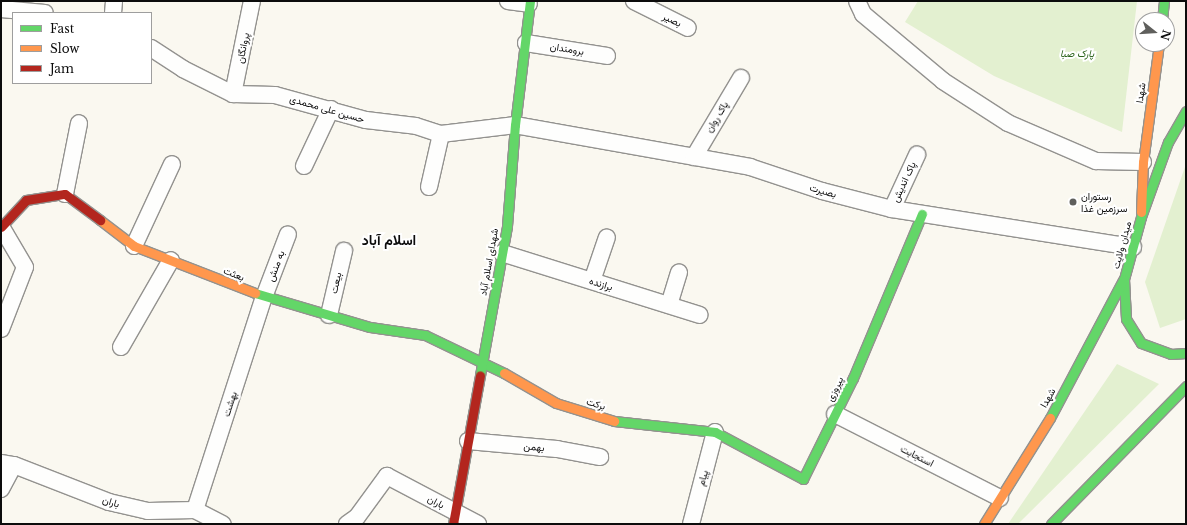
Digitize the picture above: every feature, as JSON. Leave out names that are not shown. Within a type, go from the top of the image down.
[{"type":"street","points":[[113,12],[114,1]]},
{"type":"street","name":"پروانگان","points":[[233,94],[252,1]]},
{"type":"street","points":[[508,1],[530,3]]},
{"type":"street","name":"بصیر","points":[[634,1],[688,28]]},
{"type":"street","points":[[857,1],[863,14],[943,81],[1008,123],[1096,161],[1143,162]]},
{"type":"street","points":[[1163,12],[1164,1]]},
{"type":"street","name":"شهدای اسلام آباد","points":[[454,518],[507,226],[514,125],[526,43],[530,3]]},
{"type":"street","points":[[1,9],[34,12]]},
{"type":"street","name":"برومندان","points":[[526,43],[608,56]]},
{"type":"street","name":"حسین علی محمدی","points":[[152,49],[183,69],[233,94],[275,95],[331,109],[366,120],[416,126],[441,134],[514,125]]},
{"type":"street","name":"شهدا","points":[[1141,217],[1143,162],[1157,52]]},
{"type":"street","name":"پاک روان","points":[[694,157],[741,78]]},
{"type":"street","points":[[304,166],[331,109]]},
{"type":"street","name":"میدان ولایت","points":[[1186,111],[1168,142],[1141,217],[1124,279],[1126,319],[1142,343],[1171,354],[1186,353]]},
{"type":"street","points":[[1,329],[25,268],[2,228],[26,200],[65,194],[79,123]]},
{"type":"street","name":"بصیرت","points":[[514,125],[750,167],[822,192],[892,209],[1133,247]]},
{"type":"street","points":[[429,187],[441,134]]},
{"type":"street","name":"پاک اندیش","points":[[892,209],[917,155]]},
{"type":"street","points":[[134,246],[172,164]]},
{"type":"street","name":"بعثت","points":[[65,194],[134,246],[264,297],[370,328],[425,334],[482,361]]},
{"type":"street","name":"پیروزی","points":[[715,432],[804,479],[853,378],[922,214]]},
{"type":"street","name":"به منش","points":[[264,297],[288,234]]},
{"type":"street","points":[[592,281],[607,238]]},
{"type":"street","name":"بیعت","points":[[329,316],[344,251]]},
{"type":"street","name":"برازنده","points":[[502,253],[700,315]]},
{"type":"street","points":[[121,347],[171,260]]},
{"type":"street","points":[[669,305],[679,272]]},
{"type":"street","name":"شهدا","points":[[984,524],[1055,410],[1124,279]]},
{"type":"street","name":"بهشت","points":[[196,510],[264,297]]},
{"type":"street","name":"برکت","points":[[482,361],[556,403],[618,422],[715,432]]},
{"type":"street","points":[[1051,524],[1186,386]]},
{"type":"street","name":"استجابت","points":[[835,414],[1000,498]]},
{"type":"street","name":"پیام","points":[[691,524],[715,432]]},
{"type":"street","name":"بهمن","points":[[468,441],[557,449],[600,457]]},
{"type":"street","points":[[1,490],[8,464]]},
{"type":"street","name":"باران","points":[[8,464],[109,502],[148,512],[196,510],[223,524]]},
{"type":"street","name":"باران","points":[[347,524],[357,518],[387,476],[454,518]]},
{"type":"street","points":[[454,518],[478,524]]},
{"type":"green space","name":"پارک صبا","points":[[918,1],[1137,1],[1122,132],[994,76],[905,22]]},
{"type":"green space","points":[[1186,164],[1186,319],[1160,328],[1145,282]]},
{"type":"green space","points":[[1117,364],[1159,384],[1018,524],[1008,524]]},
{"type":"traffic: fast","points":[[480,375],[507,226],[515,125],[530,1]]},
{"type":"traffic: fast","points":[[1163,12],[1164,1]]},
{"type":"traffic: fast","points":[[1186,111],[1168,142],[1141,217],[1124,279],[1126,319],[1141,343],[1171,354],[1186,353]]},
{"type":"traffic: fast","points":[[614,421],[715,432],[803,479],[853,378],[922,214]]},
{"type":"traffic: fast","points":[[1050,418],[1123,280]]},
{"type":"traffic: fast","points":[[255,293],[370,327],[425,335],[504,373]]},
{"type":"traffic: fast","points":[[1051,524],[1186,386]]},
{"type":"traffic: slow","points":[[1141,212],[1143,162],[1158,52]]},
{"type":"traffic: slow","points":[[100,220],[134,246],[255,293]]},
{"type":"traffic: slow","points":[[504,373],[556,403],[614,421]]},
{"type":"traffic: slow","points":[[984,524],[1050,418]]},
{"type":"traffic: jam","points":[[1,227],[26,200],[65,194],[100,220]]},
{"type":"traffic: jam","points":[[453,524],[480,375]]},
{"type":"place","name":"رستوران سرزمین غذا","points":[[1073,202]]},
{"type":"district","name":"اسلام آباد","points":[[389,240]]}]
